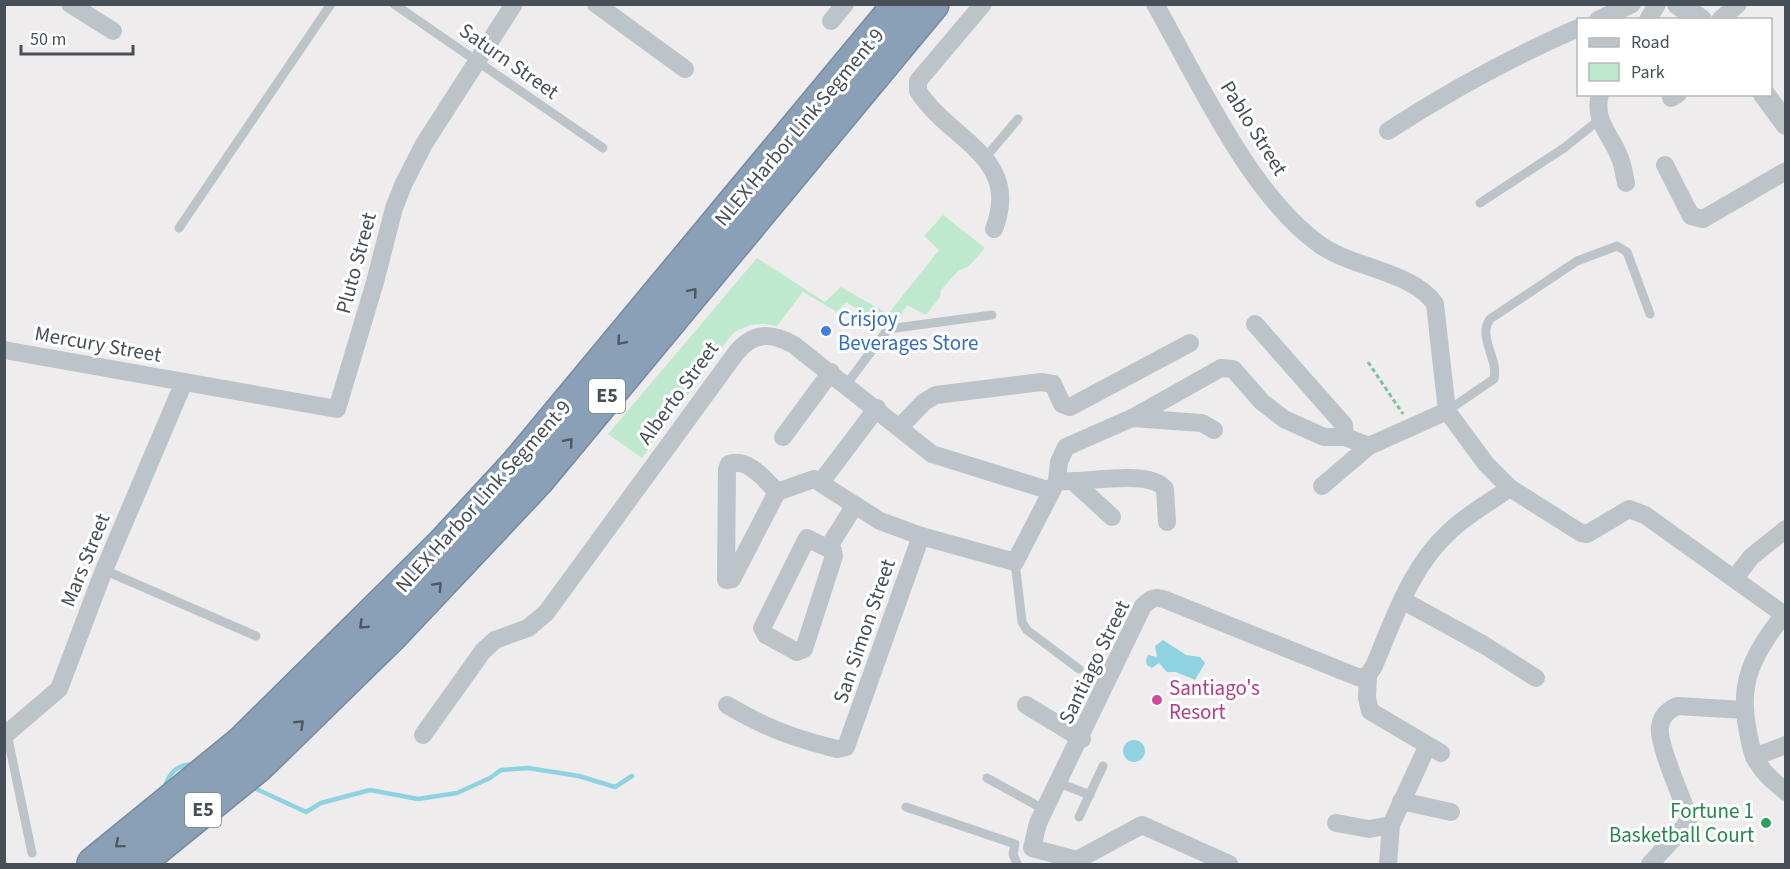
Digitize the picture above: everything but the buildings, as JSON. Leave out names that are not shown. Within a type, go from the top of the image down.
[{"type":"highway","name":"NLEX Harbor Link Segment 9","points":[[94,864],[241,744],[450,537],[517,465],[900,4]]},
{"type":"highway","name":"NLEX Harbor Link Segment 9","points":[[136,864],[258,765],[391,635],[537,480],[932,4]]},
{"type":"street","points":[[70,4],[112,31]]},
{"type":"street","name":"Pluto Street","points":[[184,382],[337,409],[375,282],[394,208],[424,144],[514,4]]},
{"type":"street","points":[[596,4],[684,69]]},
{"type":"street","points":[[831,21],[845,4]]},
{"type":"street","points":[[983,4],[918,81],[918,91],[924,101],[985,158],[1002,192],[1000,212],[994,229]]},
{"type":"street","name":"Pablo Street","points":[[1155,4],[1248,167],[1298,225],[1319,245],[1356,264],[1401,279],[1435,304],[1447,411]]},
{"type":"street","points":[[1602,18],[1632,4]]},
{"type":"street","points":[[1649,18],[1658,4]]},
{"type":"street","points":[[1678,4],[1698,18]]},
{"type":"street","points":[[1722,18],[1738,4]]},
{"type":"street","points":[[1388,131],[1430,103],[1506,61],[1577,28]]},
{"type":"street","points":[[1599,96],[1597,105],[1599,120],[1619,156],[1626,183]]},
{"type":"street","points":[[1765,96],[1785,124]]},
{"type":"street","points":[[1665,165],[1691,216],[1697,219],[1703,219],[1785,171]]},
{"type":"street","points":[[1255,324],[1344,425],[1345,437]]},
{"type":"street","name":"Alberto Street","points":[[423,735],[483,651],[495,640],[528,628],[546,613],[736,352],[747,341],[762,335],[778,337],[831,372],[932,454],[1061,485]]},
{"type":"street","points":[[900,427],[924,402],[936,395],[1041,382],[1053,384],[1062,404],[1070,407],[1190,343]]},
{"type":"street","name":"Mercury Street","points":[[4,350],[184,382]]},
{"type":"street","points":[[777,492],[755,470],[741,463],[729,464],[726,479],[726,580],[732,579],[777,492],[814,479],[880,521],[921,536],[1015,562],[1061,485],[1059,462],[1066,447],[1132,418],[1227,367],[1233,369],[1268,408],[1284,419],[1323,437],[1345,437],[1369,446]]},
{"type":"street","points":[[783,437],[831,372]]},
{"type":"street","name":"Mars Street","points":[[6,735],[59,689],[104,570],[184,382]]},
{"type":"street","points":[[821,482],[877,408]]},
{"type":"street","points":[[1322,486],[1369,446],[1380,443],[1411,425],[1447,411],[1486,464],[1510,488],[1581,533],[1587,534],[1622,512],[1633,509],[1785,615],[1762,643],[1748,670],[1744,710],[1754,757],[1760,767],[1785,792]]},
{"type":"street","points":[[1132,418],[1202,423],[1214,430]]},
{"type":"street","points":[[1061,485],[1107,478],[1154,479],[1165,489],[1167,522]]},
{"type":"street","points":[[1061,485],[1112,517]]},
{"type":"street","points":[[1388,864],[1390,825],[1401,801],[1434,750],[1370,711],[1367,698],[1368,675],[1415,574],[1441,540],[1465,519],[1510,488]]},
{"type":"street","points":[[828,548],[855,505]]},
{"type":"street","points":[[1735,578],[1751,557],[1785,529]]},
{"type":"street","name":"San Simon Street","points":[[727,705],[759,724],[787,736],[837,749],[846,747],[921,536]]},
{"type":"street","points":[[812,538],[828,548],[834,556],[804,649],[797,652],[763,632],[762,628],[804,540],[812,538]]},
{"type":"street","name":"Santiago Street","points":[[1024,846],[1082,738],[1143,606],[1150,599],[1158,597],[1360,678],[1368,675]]},
{"type":"street","points":[[1402,600],[1484,645],[1536,678]]},
{"type":"street","points":[[1026,705],[1082,738]]},
{"type":"street","points":[[1650,864],[1684,827],[1689,818],[1660,737],[1663,718],[1668,710],[1677,706],[1744,710]]},
{"type":"street","points":[[1754,757],[1785,745]]},
{"type":"street","points":[[1401,801],[1451,812]]},
{"type":"street","points":[[1336,823],[1369,829],[1390,825]]},
{"type":"street","points":[[1024,846],[1077,860],[1142,825],[1229,864]]},
{"type":"lane","points":[[179,228],[331,4]]},
{"type":"lane","name":"Saturn Street","points":[[393,4],[603,148]]},
{"type":"lane","points":[[985,158],[1018,119]]},
{"type":"lane","points":[[1480,203],[1564,148],[1599,120]]},
{"type":"lane","points":[[1447,411],[1494,379],[1496,371],[1485,335],[1485,326],[1490,319],[1577,261],[1617,246],[1622,247],[1627,252],[1650,314]]},
{"type":"lane","points":[[846,385],[888,329],[992,315]]},
{"type":"lane","points":[[1015,562],[1022,622],[1027,630],[1079,669]]},
{"type":"lane","points":[[104,570],[256,636]]},
{"type":"lane","points":[[6,735],[32,853]]},
{"type":"lane","points":[[1079,817],[1103,766]]},
{"type":"lane","points":[[987,778],[1045,810]]},
{"type":"lane","points":[[1059,783],[1089,795]]},
{"type":"lane","points":[[906,807],[1024,846]]},
{"type":"lane","points":[[1017,864],[1013,854],[1024,846]]},
{"type":"path","points":[[1368,362],[1411,425]]},
{"type":"green space","points":[[943,215],[985,248],[968,267],[959,270],[941,290],[940,297],[926,315],[907,305],[895,325],[882,324],[846,302],[837,312],[803,292],[777,326],[753,325],[732,334],[642,458],[608,434],[757,258],[825,302],[841,287],[888,314],[939,250],[924,236]]},
{"type":"water","points":[[1163,640],[1186,655],[1200,657],[1205,663],[1195,680],[1176,672],[1167,672],[1159,663],[1152,668],[1147,665],[1148,655],[1157,657],[1155,646]]},
{"type":"water","points":[[1134,740],[1142,743],[1145,751],[1142,759],[1134,762],[1126,759],[1123,751],[1126,743]]},
{"type":"waterway","points":[[164,788],[174,770],[194,764]]},
{"type":"waterway","points":[[250,786],[306,812],[321,803],[370,790],[418,799],[457,793],[490,778],[501,770],[528,768],[579,776],[615,787],[632,776]]},
{"type":"place","name":"Crisjoy Beverages Store","points":[[826,331]]},
{"type":"place","name":"Santiago's Resort","points":[[1157,700]]},
{"type":"place","name":"Fortune 1 Basketball Court","points":[[1766,823]]}]
